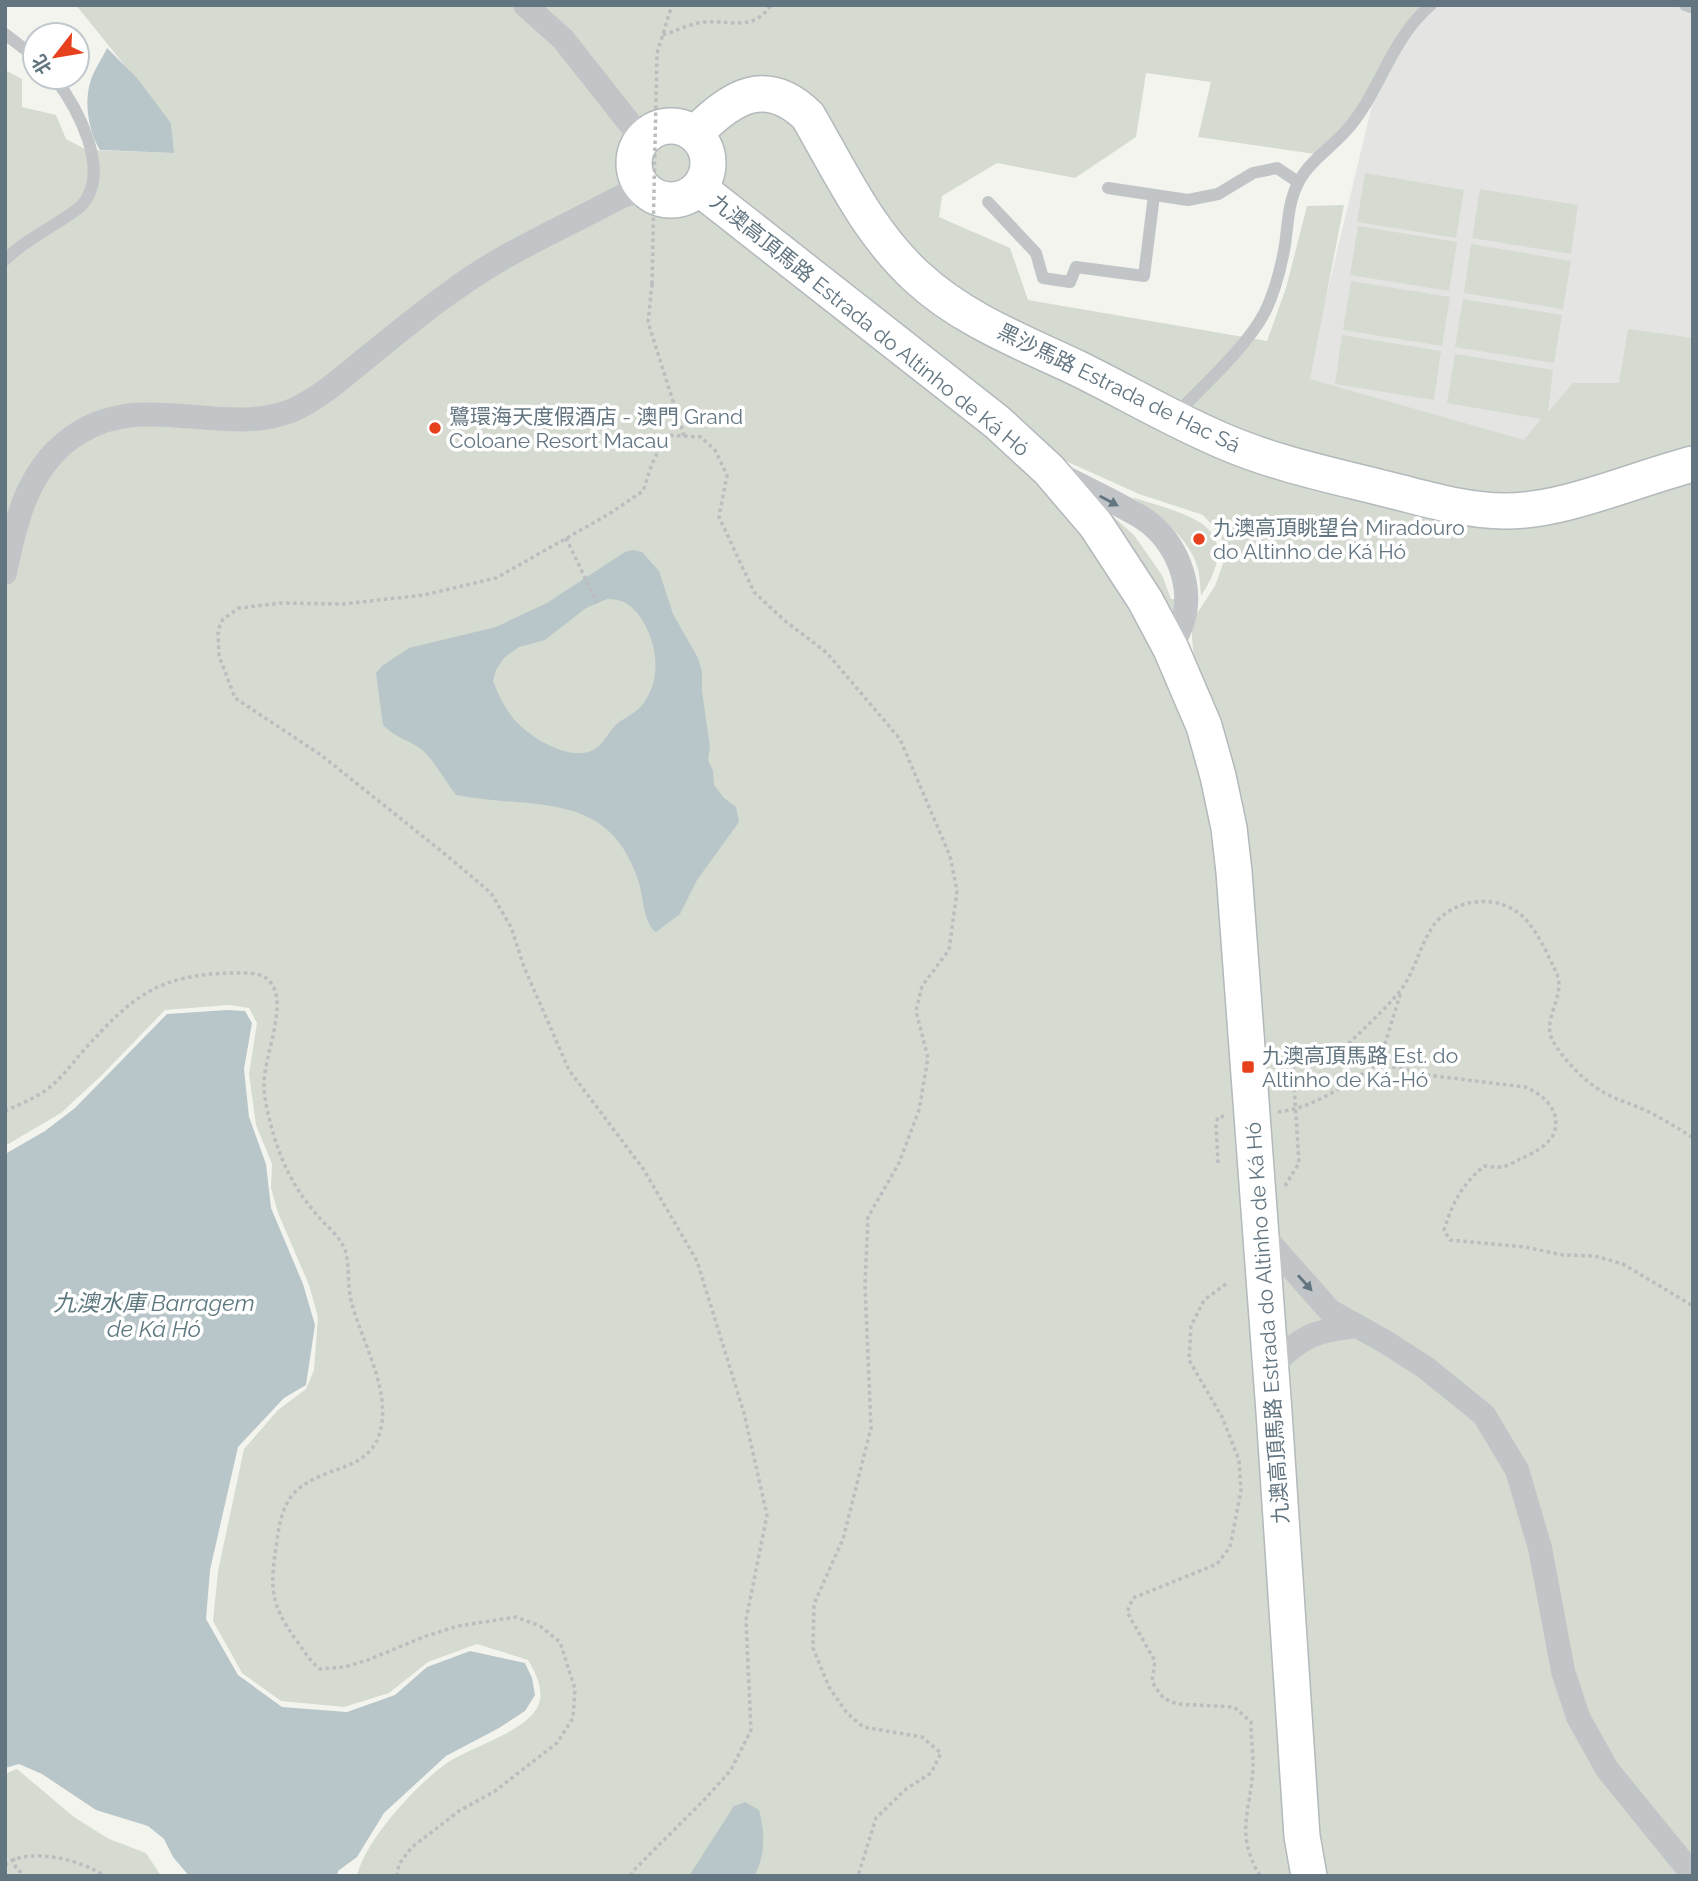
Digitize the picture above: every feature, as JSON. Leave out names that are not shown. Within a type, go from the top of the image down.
[{"type":"main road","name":"黑沙馬路 Estrada de Hac Sá","points":[[696,133],[727,104],[743,96],[760,93],[777,95],[794,102],[808,116],[852,195],[877,233],[898,259],[935,293],[993,327],[1224,442],[1273,458],[1424,498],[1503,512],[1555,506],[1693,464]]},
{"type":"main road","points":[[668,126],[678,126],[696,133],[709,161],[708,171],[699,188],[690,195],[668,200],[635,187],[634,156],[642,139],[658,128],[668,126]]},
{"type":"main road","name":"九澳高頂馬路 Estrada do Altinho de Ká Hó","points":[[699,188],[997,422],[1049,470],[1096,524],[1145,600],[1171,649],[1204,726],[1229,828],[1260,1218],[1302,1836],[1309,1876]]},
{"type":"street","points":[[525,5],[563,39],[642,139]]},
{"type":"street","points":[[5,573],[15,522],[32,482],[50,458],[78,433],[117,417],[142,413],[245,418],[276,416],[295,409],[333,385],[480,271],[635,187]]},
{"type":"street","points":[[1049,470],[1145,520],[1166,539],[1181,565],[1186,593],[1183,622],[1171,649]]},
{"type":"street","points":[[1260,1218],[1330,1311],[1426,1368],[1484,1415],[1517,1470],[1540,1549],[1563,1671],[1578,1717],[1608,1769],[1693,1875]]},
{"type":"street","points":[[1270,1368],[1293,1344],[1323,1330],[1356,1326]]},
{"type":"lane","points":[[1173,417],[1251,334],[1274,291],[1291,201],[1298,182],[1362,112],[1394,51],[1431,5]]},
{"type":"lane","points":[[1685,5],[1693,8]]},
{"type":"lane","points":[[5,34],[21,46]]},
{"type":"lane","points":[[5,260],[17,247],[80,207],[90,192],[94,163],[84,130],[64,91]]},
{"type":"lane","points":[[1108,188],[1188,200],[1218,194],[1253,173],[1277,168],[1298,182]]},
{"type":"lane","points":[[988,202],[1036,253],[1043,278],[1070,282],[1076,267],[1144,276],[1154,195]]},
{"type":"path","points":[[672,5],[657,53],[652,284],[648,322],[684,436]]},
{"type":"path","points":[[663,35],[704,22],[734,24],[760,19],[771,5]]},
{"type":"path","points":[[631,1876],[731,1770],[751,1730],[746,1620],[767,1515],[744,1413],[696,1261],[644,1170],[569,1070],[524,967],[511,927],[491,893],[321,755],[235,698],[219,656],[218,630],[223,619],[239,608],[282,603],[343,604],[424,595],[496,578],[643,491],[666,435],[701,437],[715,450],[727,475],[719,517],[754,592],[784,620],[827,653],[900,739],[950,856],[957,891],[949,950],[922,986],[916,1011],[928,1058],[919,1110],[899,1164],[868,1217],[865,1285],[871,1428],[843,1539],[814,1604],[813,1648],[829,1687],[847,1713],[863,1727],[922,1737],[941,1753],[931,1773],[906,1789],[876,1818],[858,1876]]},
{"type":"path","points":[[566,538],[597,603]]},
{"type":"path","points":[[1218,1163],[1218,1116],[1296,1110],[1340,1088],[1379,1063],[1401,990],[1436,922],[1451,909],[1470,901],[1491,901],[1510,908],[1527,920],[1558,976],[1559,994],[1550,1021],[1552,1040],[1572,1066],[1601,1091],[1673,1125],[1693,1138]]},
{"type":"path","points":[[5,1111],[43,1092],[118,1013],[153,988],[191,976],[220,973],[253,973],[265,977],[273,985],[278,999],[264,1082],[266,1105],[276,1145],[295,1186],[345,1250],[350,1297],[358,1327],[369,1351],[381,1399],[382,1423],[378,1441],[368,1456],[316,1477],[295,1491],[285,1507],[279,1527],[271,1581],[280,1615],[310,1661],[320,1670],[368,1660],[458,1626],[516,1617],[540,1626],[560,1643],[575,1689],[573,1718],[557,1743],[495,1791],[459,1811],[411,1847],[399,1864],[397,1876]]},
{"type":"path","points":[[1260,1218],[1299,1163],[1292,1053],[1343,1049],[1401,990]]},
{"type":"path","points":[[1379,1063],[1426,1075],[1525,1087],[1537,1091],[1552,1109],[1554,1132],[1546,1144],[1503,1167],[1484,1166],[1471,1177],[1454,1200],[1444,1230],[1450,1240],[1525,1247],[1563,1255],[1595,1256],[1623,1264],[1693,1306]]},
{"type":"path","points":[[1226,1284],[1204,1300],[1191,1326],[1189,1360],[1222,1417],[1239,1460],[1241,1491],[1230,1547],[1217,1564],[1133,1598],[1127,1612],[1155,1661],[1153,1682],[1163,1698],[1177,1704],[1234,1707],[1251,1722],[1253,1768],[1244,1824],[1250,1859],[1260,1876]]},
{"type":"path","points":[[5,1865],[13,1858],[51,1856],[94,1868],[104,1876]]},
{"type":"path","points":[[13,1858],[16,1868],[25,1876]]},
{"type":"shaded area","points":[[76,5],[1431,5],[1371,97],[1322,155],[1198,137],[1211,82],[1146,73],[1136,137],[1075,178],[997,163],[942,196],[939,217],[1010,248],[1028,300],[1267,341],[1286,288],[1307,206],[1344,205],[1310,379],[1524,440],[1541,419],[1447,403],[1455,354],[1553,370],[1548,412],[1573,383],[1619,383],[1628,329],[1693,338],[1693,1876],[357,1876],[370,1846],[381,1830],[421,1784],[457,1757],[522,1724],[538,1706],[541,1694],[537,1677],[528,1660],[477,1644],[428,1662],[389,1693],[344,1707],[281,1701],[242,1673],[213,1621],[218,1571],[244,1449],[278,1410],[306,1389],[314,1370],[318,1317],[309,1285],[278,1213],[271,1188],[272,1164],[256,1125],[249,1074],[257,1023],[249,1008],[229,1005],[165,1010],[61,1113],[5,1146],[5,70],[21,78],[22,107],[56,115],[66,139],[87,150],[173,153],[171,123]],"holes":[[[1004,446],[1059,458],[1139,494],[1203,515],[1221,535],[1225,558],[1215,586],[1191,622],[1193,650],[1200,679],[1111,576],[1065,515]]]},
{"type":"shaded area","points":[[1440,5],[1675,5],[1693,11],[1693,451],[1640,467],[1299,410],[1372,105],[1399,51],[1419,23]]},
{"type":"shaded area","points":[[1365,173],[1464,190],[1456,238],[1357,222]]},
{"type":"shaded area","points":[[1480,189],[1578,205],[1571,254],[1472,238]]},
{"type":"shaded area","points":[[1358,226],[1457,242],[1449,291],[1350,275]]},
{"type":"shaded area","points":[[1471,244],[1571,261],[1563,309],[1464,293]]},
{"type":"shaded area","points":[[1351,281],[1450,297],[1442,346],[1343,330]]},
{"type":"shaded area","points":[[1463,299],[1562,315],[1554,363],[1455,347]]},
{"type":"shaded area","points":[[1342,335],[1441,351],[1434,400],[1335,384]]},
{"type":"shaded area","points":[[1132,497],[1191,517],[1205,526],[1215,538],[1218,552],[1214,572],[1201,596],[1198,569],[1188,546],[1171,528]]},
{"type":"shaded area","points":[[1108,512],[1134,535],[1162,575],[1171,599],[1178,599],[1173,616]]},
{"type":"shaded area","points":[[17,1769],[74,1817],[109,1839],[146,1853],[161,1876],[5,1876],[5,1774]]},
{"type":"water","points":[[107,48],[137,78],[171,123],[174,153],[100,150],[90,126],[87,100],[88,91],[91,91],[91,79]]},
{"type":"water","points":[[625,552],[642,552],[659,571],[673,614],[698,658],[710,747],[708,760],[713,771],[714,785],[724,798],[736,807],[739,822],[697,880],[680,914],[656,932],[646,917],[639,883],[626,853],[609,831],[588,817],[565,809],[456,795],[436,765],[421,749],[383,725],[376,673],[409,648],[496,627],[547,603]],"holes":[[[613,599],[624,602],[633,609],[649,633],[656,664],[649,694],[641,707],[615,726],[593,750],[572,753],[550,746],[529,733],[513,718],[493,681],[496,670],[504,658],[519,647],[545,640],[586,608]]]},
{"type":"water","name":"九澳水庫 Barragem de Ká Hó","points":[[245,1011],[252,1023],[244,1069],[249,1117],[266,1164],[271,1208],[303,1284],[315,1325],[306,1385],[284,1398],[238,1447],[210,1570],[206,1619],[238,1675],[282,1707],[347,1712],[395,1695],[427,1667],[470,1651],[525,1663],[532,1678],[535,1695],[525,1711],[446,1756],[384,1813],[357,1857],[338,1871],[337,1876],[189,1876],[173,1857],[164,1839],[148,1826],[96,1810],[42,1774],[19,1764],[5,1768],[5,1154],[45,1131],[75,1108],[167,1014]]},
{"type":"water","points":[[745,1802],[759,1810],[762,1827],[762,1852],[754,1876],[689,1876],[734,1806]]},
{"type":"place","name":"鷺環海天度假酒店 - 澳門 Grand Coloane Resort Macau","points":[[435,428]]},
{"type":"place","name":"九澳高頂眺望台 Miradouro do Altinho de Ká Hó","points":[[1199,539]]},
{"type":"place","name":"九澳高頂馬路 Est. do Altinho de Ká-Hó","points":[[1248,1067]]}]
